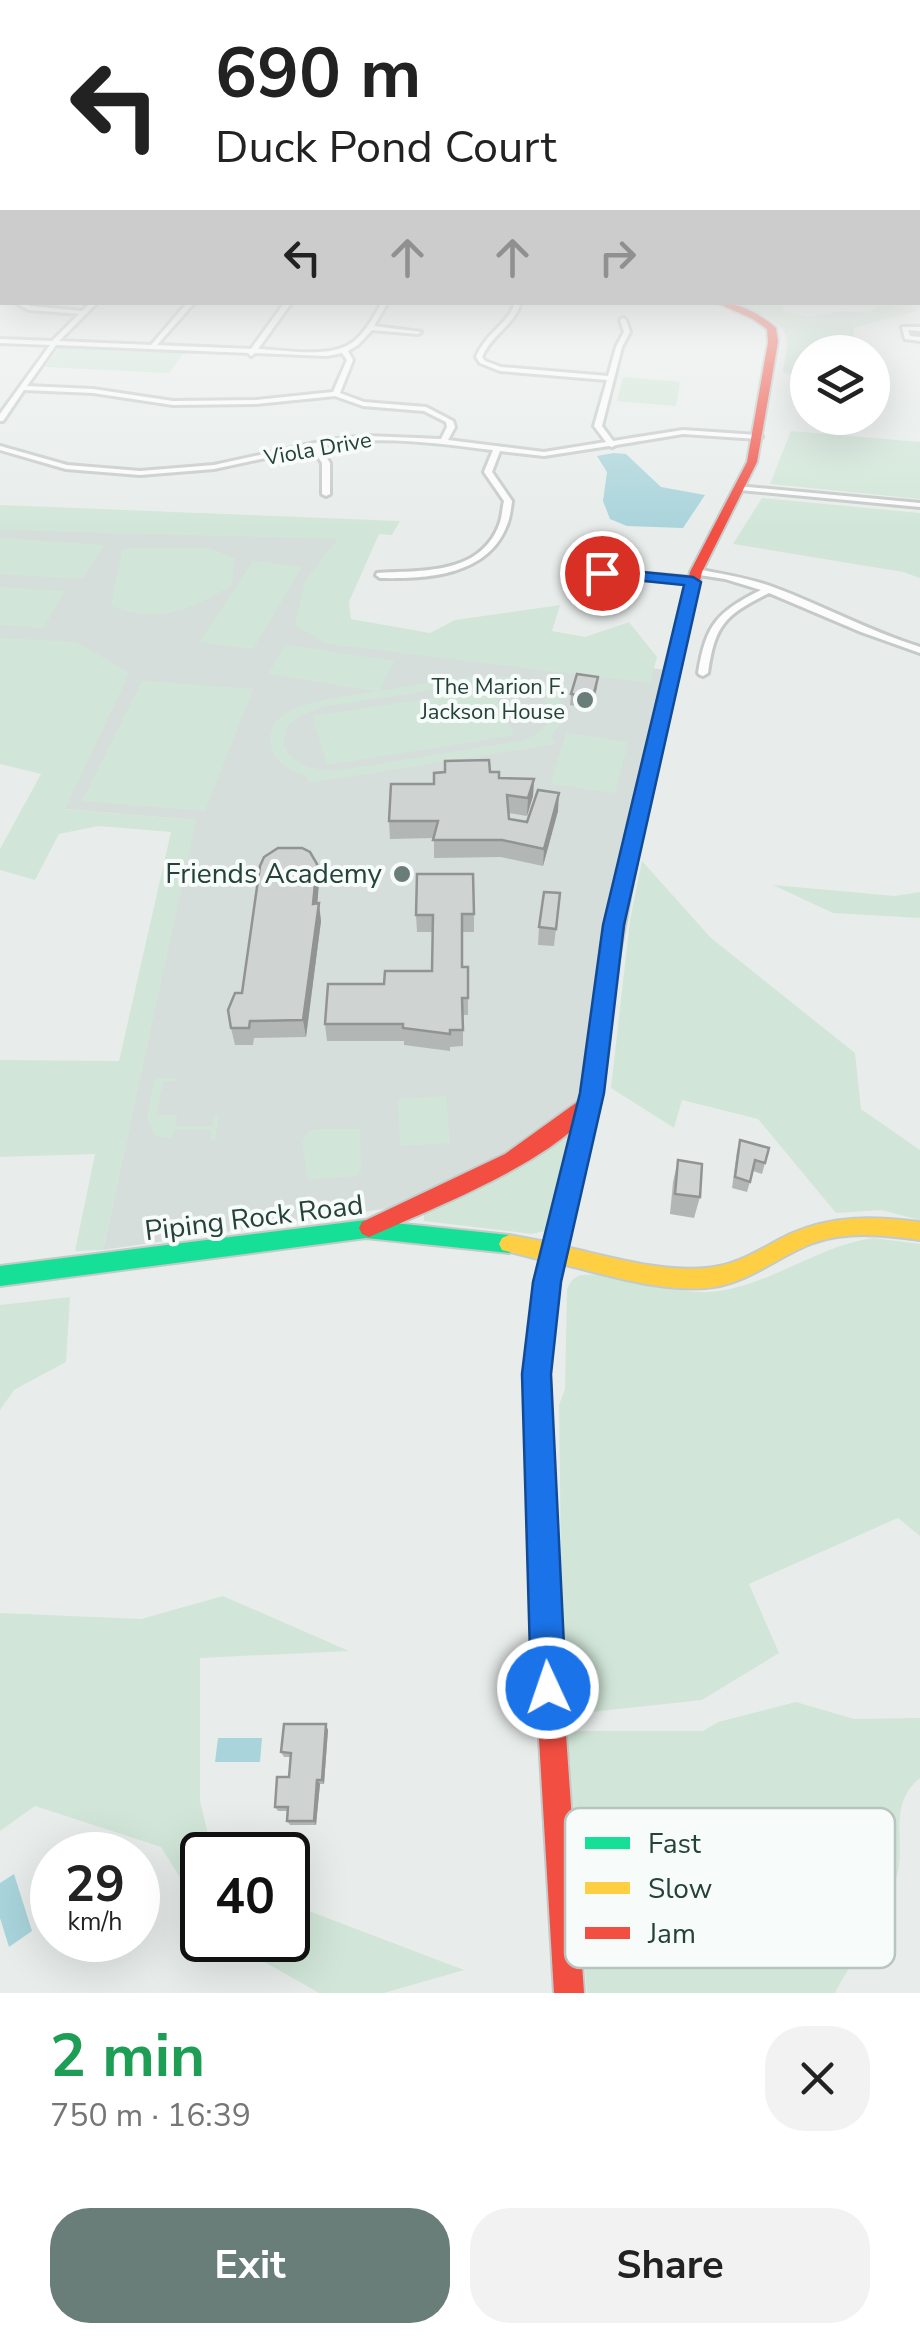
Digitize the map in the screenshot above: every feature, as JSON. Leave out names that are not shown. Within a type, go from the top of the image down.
[{"type":"street","points":[[0,418],[54,344]]},
{"type":"street","points":[[105,344],[251,354],[345,352],[353,344]]},
{"type":"street","points":[[251,354],[258,344]]},
{"type":"street","points":[[484,344],[479,357],[482,362],[500,370],[612,378]]},
{"type":"street","points":[[612,445],[598,426],[623,344]]},
{"type":"street","points":[[565,1933],[544,1620],[538,1356],[554,1250],[591,1099],[614,925],[695,576],[715,530],[740,488],[758,437],[772,344]]},
{"type":"street","points":[[336,394],[350,360],[345,352]]},
{"type":"street","points":[[22,388],[188,403],[256,402],[336,394],[364,404],[436,412],[451,427],[444,441]]},
{"type":"street","name":"Viola Drive","points":[[0,448],[66,468],[140,473],[214,468],[314,446],[383,438],[557,453],[683,432],[758,437]]},
{"type":"street","points":[[314,446],[326,463],[326,494]]},
{"type":"street","points":[[380,574],[439,571],[469,562],[494,546],[503,532],[508,501],[488,472],[497,450]]},
{"type":"street","points":[[740,488],[920,505]]},
{"type":"street","points":[[602,573],[734,577],[864,632],[920,650]]},
{"type":"street","points":[[702,673],[707,638],[720,619],[770,589]]},
{"type":"street","points":[[366,1230],[529,1152],[570,1124],[591,1099]]},
{"type":"street","name":"Piping Rock Road","points":[[0,1276],[366,1230],[457,1236],[554,1250],[672,1275],[711,1278],[764,1262],[794,1242],[835,1228],[883,1225],[920,1232]]},
{"type":"street","points":[[567,1968],[569,1993]]},
{"type":"shaded area","name":"Friends Academy","points":[[0,510],[382,523],[345,602],[346,632],[667,670],[584,1097],[567,1118],[528,1145],[390,1208],[103,1250],[195,820],[65,809],[0,656]]},
{"type":"green space","points":[[787,344],[790,344],[790,374],[783,372]]},
{"type":"green space","points":[[61,345],[151,347],[184,353],[169,373],[45,367]]},
{"type":"green space","points":[[623,377],[680,382],[676,406],[617,401]]},
{"type":"green space","points":[[790,434],[920,442],[920,499],[770,484]]},
{"type":"green space","points":[[762,498],[920,513],[920,578],[733,544]]},
{"type":"green space","points":[[0,505],[400,521],[392,535],[379,534],[349,602],[351,619],[430,633],[455,620],[560,605],[552,631],[585,637],[629,622],[657,657],[650,683],[328,644],[295,625],[305,581],[338,539],[0,530]]},
{"type":"green space","points":[[0,538],[104,545],[83,579],[0,574]]},
{"type":"green space","points":[[210,548],[235,559],[231,586],[174,612],[145,614],[111,606],[122,551]]},
{"type":"green space","points":[[253,561],[302,567],[253,649],[200,642]]},
{"type":"green space","points":[[0,587],[65,591],[43,628],[0,625]]},
{"type":"green space","points":[[0,638],[76,642],[129,673],[65,809],[196,820],[103,1250],[75,1251],[95,1154],[0,1157],[0,1060],[119,1061],[171,832],[98,826],[59,834],[35,880],[0,870],[0,849],[41,774],[0,764]]},
{"type":"green space","points":[[286,645],[394,661],[379,691],[456,679],[519,678],[544,685],[559,699],[562,722],[551,736],[555,744],[308,783],[307,776],[284,766],[273,752],[272,730],[279,719],[310,704],[375,691],[268,674]],"holes":[[[496,681],[530,688],[548,704],[549,720],[538,733],[514,742],[335,771],[304,765],[283,745],[287,727],[299,716],[326,706]]]},
{"type":"green space","points":[[142,681],[253,689],[205,811],[82,801]]},
{"type":"green space","points":[[492,689],[514,735],[327,765],[313,716]]},
{"type":"green space","points":[[566,733],[628,742],[615,793],[551,784]]},
{"type":"green space","points":[[642,861],[711,938],[855,1053],[861,1109],[920,1150],[920,1220],[881,1210],[836,1213],[758,1119],[682,1100],[674,1128],[611,1088],[630,920]]},
{"type":"green space","points":[[773,885],[895,896],[920,892],[920,918],[833,913]]},
{"type":"green space","points":[[155,1078],[177,1078],[163,1082],[156,1115],[177,1115],[175,1126],[213,1126],[215,1115],[219,1115],[215,1140],[210,1140],[211,1130],[174,1130],[172,1138],[155,1136],[147,1116]]},
{"type":"green space","points":[[446,1096],[450,1143],[400,1146],[398,1099]]},
{"type":"green space","points":[[360,1129],[361,1171],[356,1176],[308,1180],[302,1140],[310,1131]]},
{"type":"green space","points":[[568,1135],[576,1142],[555,1223],[545,1231],[532,1234],[424,1221],[424,1214],[432,1207]]},
{"type":"green space","points":[[873,1238],[920,1244],[920,1536],[898,1518],[749,1584],[779,1653],[702,1700],[563,1715],[559,1405],[565,1389],[567,1289],[573,1279],[595,1274],[685,1291],[720,1291]]},
{"type":"green space","points":[[70,1297],[66,1362],[14,1390],[0,1410],[0,1305]]},
{"type":"green space","points":[[223,1596],[349,1651],[200,1658],[200,1801],[207,1832],[180,1832],[180,1878],[160,1847],[160,1832],[115,1832],[35,1806],[0,1831],[0,1613],[141,1619]]},
{"type":"green space","points":[[796,1702],[854,1719],[920,1718],[920,1778],[901,1808],[895,1880],[895,1808],[571,1808],[565,1731],[703,1731],[718,1722]]},
{"type":"green space","points":[[310,1911],[464,1970],[384,1993],[319,1993],[265,1962],[310,1962]]},
{"type":"green space","points":[[585,1968],[849,1968],[835,1993],[587,1993]]},
{"type":"water","points":[[626,454],[661,487],[705,495],[683,528],[627,526],[610,519],[603,501],[607,472],[597,456]]},
{"type":"water","points":[[218,1738],[262,1738],[260,1762],[215,1762]]},
{"type":"water","points":[[14,1874],[30,1925],[30,1932],[9,1947],[0,1918],[0,1883]]},
{"type":"building","points":[[577,674],[598,677],[593,697],[571,694]]},
{"type":"building","points":[[489,760],[490,772],[499,772],[499,778],[534,779],[528,798],[507,795],[509,819],[527,822],[538,790],[559,793],[544,849],[502,840],[433,840],[438,821],[389,821],[391,784],[434,784],[434,773],[445,772],[445,761]]},
{"type":"building","points":[[278,848],[302,848],[310,852],[317,864],[313,904],[319,903],[303,1020],[250,1021],[249,1028],[231,1028],[228,1010],[235,993],[242,993],[260,866],[264,857]]},
{"type":"building","points":[[417,874],[473,874],[474,914],[462,914],[462,967],[468,967],[468,998],[462,998],[463,1030],[450,1030],[450,1034],[403,1028],[403,1024],[325,1024],[328,984],[384,984],[385,971],[432,971],[433,915],[416,915]]},
{"type":"building","points":[[544,892],[560,893],[556,929],[539,927]]},
{"type":"building","points":[[740,1140],[769,1148],[765,1163],[755,1160],[750,1182],[735,1177]]},
{"type":"building","points":[[678,1160],[702,1164],[700,1197],[675,1194]]},
{"type":"building","points":[[284,1724],[326,1724],[314,1821],[287,1821],[288,1807],[275,1807],[277,1777],[289,1777],[291,1753],[281,1752]]},
{"type":"traffic: fast","points":[[0,1276],[366,1229],[509,1244]]},
{"type":"traffic: slow","points":[[536,1388],[547,1281],[591,1099],[606,980]]},
{"type":"traffic: slow","points":[[509,1244],[645,1272],[697,1278],[736,1271],[822,1231],[871,1226],[920,1231]]},
{"type":"traffic: jam","points":[[606,980],[636,823],[696,572],[752,462],[773,344]]},
{"type":"traffic: jam","points":[[369,1228],[512,1160],[587,1103]]},
{"type":"traffic: jam","points":[[536,1388],[545,1620],[565,1931]]},
{"type":"traffic: jam","points":[[567,1968],[569,1993]]},
{"type":"place","name":"The Marion F. Jackson House","points":[[585,700]]},
{"type":"place","name":"Friends Academy","points":[[402,874]]},
{"type":"route","points":[[548,1688],[536,1374],[547,1282],[575,1176],[597,1068],[614,925],[693,582],[602,573]]}]
